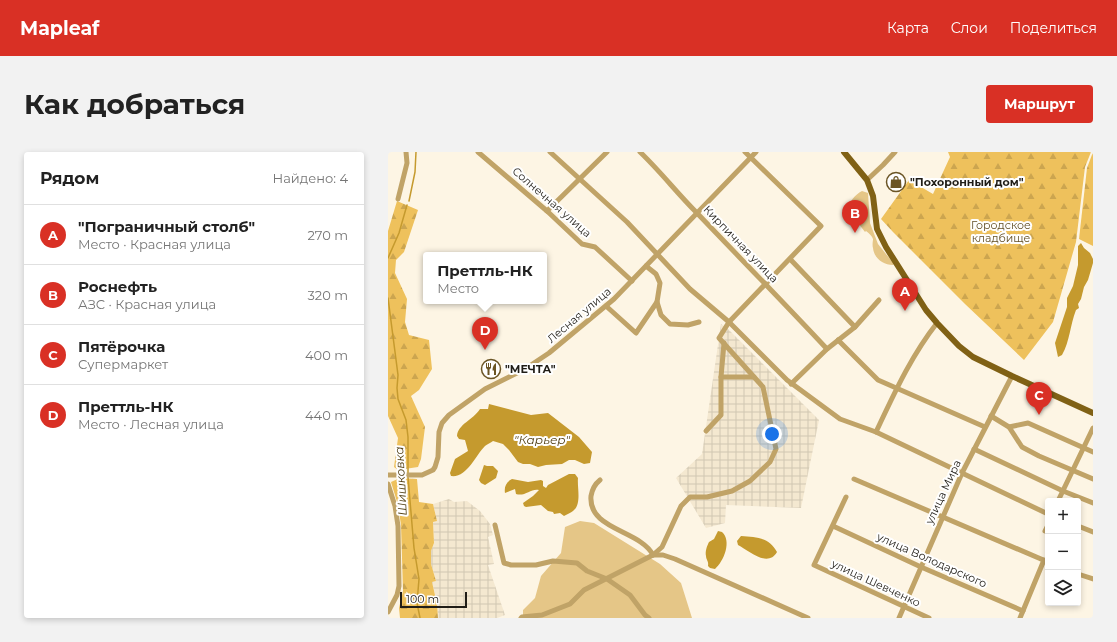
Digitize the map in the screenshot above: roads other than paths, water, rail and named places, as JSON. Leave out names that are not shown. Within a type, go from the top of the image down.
[{"type":"main road","points":[[844,152],[867,180],[872,196],[877,229],[886,246],[926,310],[954,341],[973,357],[1093,413]]},
{"type":"street","points":[[398,199],[407,163],[406,152]]},
{"type":"street","name":"Солнечная улица","points":[[478,152],[547,211],[582,244],[595,248],[632,281]]},
{"type":"street","points":[[550,152],[627,222],[690,289],[729,322],[791,384],[840,419],[876,432],[1045,513]]},
{"type":"street","points":[[547,211],[607,152]]},
{"type":"street","name":"Кирпичная улица","points":[[640,152],[655,166],[697,213],[766,283],[827,349]]},
{"type":"street","points":[[521,618],[542,615],[570,604],[584,590],[653,555],[662,546],[681,506],[690,497],[707,497],[732,491],[750,481],[770,462],[776,449],[763,387],[719,338],[729,322],[821,226],[745,152]]},
{"type":"street","name":"Лесная улица","points":[[388,475],[422,475],[429,472],[435,466],[438,457],[439,432],[442,423],[449,415],[485,389],[525,370],[550,353],[606,306],[756,152]]},
{"type":"street","points":[[867,180],[895,152]]},
{"type":"street","points":[[790,259],[854,327]]},
{"type":"street","points":[[606,306],[636,333],[657,302],[660,283],[656,274],[646,266]]},
{"type":"street","points":[[791,384],[827,349],[854,327],[879,300]]},
{"type":"street","points":[[657,302],[661,315],[670,324],[688,325],[699,322]]},
{"type":"street","points":[[876,432],[896,388],[919,348],[937,323]]},
{"type":"street","points":[[838,340],[878,380],[985,427]]},
{"type":"street","points":[[706,431],[721,415],[721,377],[724,343]]},
{"type":"street","name":"улица Мира","points":[[899,618],[962,473],[1012,376]]},
{"type":"street","points":[[721,377],[754,377]]},
{"type":"street","points":[[991,416],[1009,427],[1022,447],[1038,456],[1093,479]]},
{"type":"street","points":[[1009,427],[1028,423],[1093,452]]},
{"type":"street","points":[[1060,498],[1074,471],[1093,428]]},
{"type":"street","points":[[974,449],[1063,491],[1093,503]]},
{"type":"street","points":[[854,479],[1045,561]]},
{"type":"street","points":[[600,480],[596,484],[592,493],[591,501],[594,514],[606,523],[650,548],[653,555]]},
{"type":"street","points":[[388,484],[395,506],[398,526],[399,586],[397,595],[388,612]]},
{"type":"street","points":[[833,526],[846,498]]},
{"type":"street","points":[[495,525],[504,563],[511,565],[536,565],[553,561],[577,563],[587,571],[607,579],[630,595],[645,615],[650,618]]},
{"type":"street","name":"улица Шевченко","points":[[833,526],[814,565],[929,618]]},
{"type":"street","name":"улица Володарского","points":[[833,526],[921,567],[1023,611]]},
{"type":"street","points":[[1081,527],[1093,532]]},
{"type":"street","points":[[653,555],[663,555],[675,559],[808,618]]},
{"type":"street","points":[[1020,618],[1045,563]]},
{"type":"street","points":[[1081,575],[1093,579]]},
{"type":"water","points":[[1081,243],[1090,253],[1093,263],[1078,304],[1079,308],[1076,310],[1074,316],[1067,344],[1062,355],[1058,357],[1055,343],[1067,307],[1067,298],[1073,286],[1078,265],[1078,246]]},
{"type":"water","name":"\"Карьер\"","points":[[489,404],[531,415],[548,413],[579,437],[592,452],[590,463],[584,464],[575,460],[569,460],[562,464],[538,467],[530,464],[523,464],[518,462],[503,444],[493,441],[481,450],[470,466],[462,474],[451,476],[450,473],[455,459],[468,451],[465,440],[459,439],[457,436],[460,428],[480,409],[488,409]]},
{"type":"water","points":[[484,465],[493,466],[498,471],[496,478],[485,485],[479,480]]},
{"type":"water","name":"\"Карьер\"","points":[[569,474],[575,474],[578,478],[578,500],[576,508],[564,516],[560,513],[554,514],[541,505],[524,506],[523,503],[539,490],[533,490],[519,495],[516,494],[515,489],[505,493],[506,485],[512,479],[528,482],[541,480],[543,481],[543,486],[546,488],[548,485]]},
{"type":"water","points":[[718,531],[722,532],[725,536],[727,546],[724,556],[715,569],[708,566],[706,552],[709,542],[714,539]]},
{"type":"water","points":[[741,536],[762,539],[770,543],[777,552],[773,557],[758,557],[738,545],[737,541]]},
{"type":"waterway","name":"Шишковка","points":[[409,201],[415,172],[416,152]]},
{"type":"waterway","name":"Шишковка","points":[[388,258],[399,233],[407,205]]},
{"type":"waterway","name":"Шишковка","points":[[388,298],[398,375],[398,399],[406,420],[408,437],[408,473]]},
{"type":"waterway","name":"Шишковка","points":[[408,477],[414,548],[419,579],[417,603],[420,618]]},
{"type":"place","name":"\"Похоронный дом\"","points":[[896,182]]},
{"type":"place","name":"Роснефть","points":[[855,233]]},
{"type":"place","name":"\"Пограничный столб\"","points":[[905,311]]},
{"type":"place","name":"Преттль-НК","points":[[485,350]]},
{"type":"place","name":"\"МЕЧТА\"","points":[[491,369]]},
{"type":"place","name":"Пятёрочка","points":[[1039,415]]},
{"type":"park label","name":"Городское кладбище","points":[[1001,231]]}]
